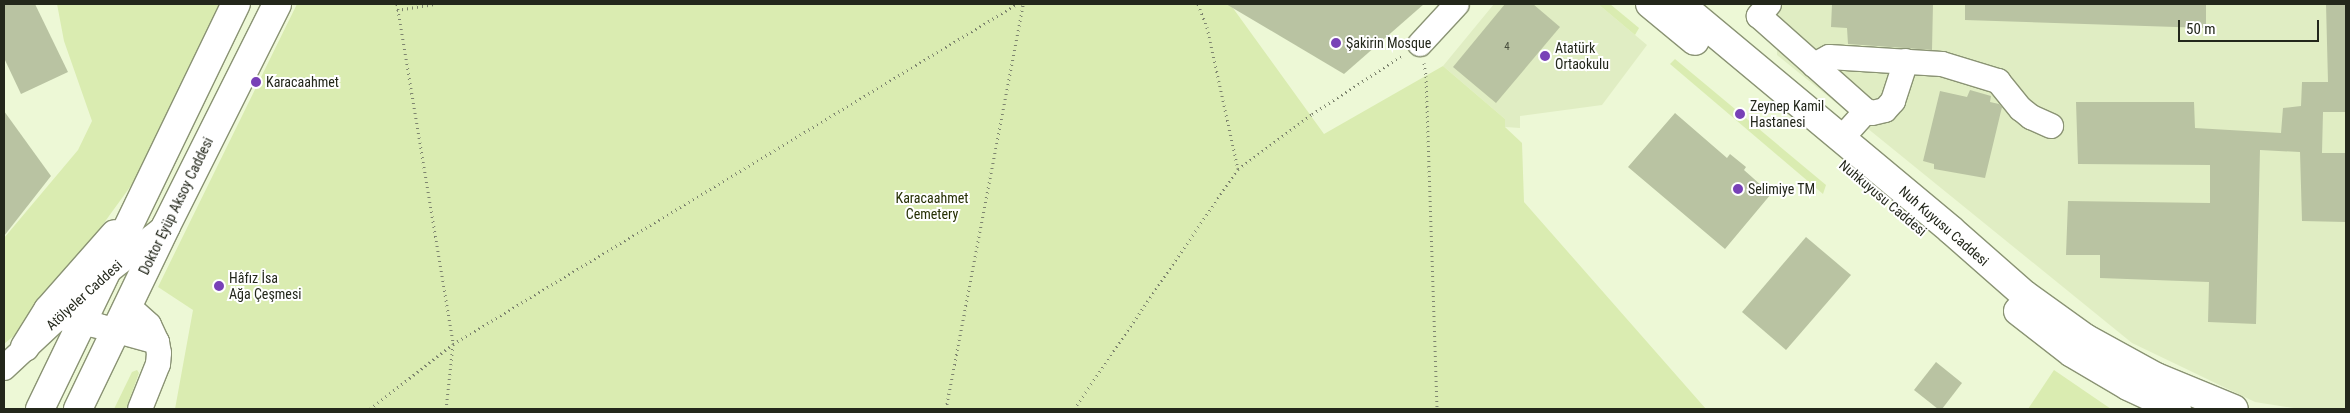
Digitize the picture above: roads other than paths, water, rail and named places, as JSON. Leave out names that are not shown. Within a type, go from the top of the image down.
[{"type":"main road","points":[[40,409],[70,320],[106,273],[236,4]]},
{"type":"main road","name":"Doktor Eyüp Aksoy Caddesi","points":[[78,409],[166,226],[277,4]]},
{"type":"main road","name":"Nuhkuyusu Caddesi","points":[[1650,4],[2041,330],[2072,353],[2120,382],[2177,409]]},
{"type":"main road","name":"Nuh Kuyusu Caddesi","points":[[1680,4],[2025,295],[2077,332],[2156,378],[2234,409]]},
{"type":"main road","points":[[25,348],[48,310],[137,209]]},
{"type":"street","points":[[1420,44],[1457,4]]},
{"type":"street","points":[[1769,4],[1759,16],[1866,112]]},
{"type":"street","points":[[1814,65],[1829,57],[1942,64],[1998,81],[2021,109],[2031,117],[2051,126]]},
{"type":"street","points":[[1842,139],[1866,112],[1885,110],[1894,101],[1906,61]]},
{"type":"street","name":"Atölyeler Caddesi","points":[[106,273],[166,226]]},
{"type":"street","points":[[128,306],[149,325],[157,342],[158,364],[140,409]]},
{"type":"street","name":"Atölyeler Caddesi","points":[[4,368],[25,348],[70,320]]},
{"type":"street","points":[[70,320],[157,342]]},
{"type":"place","name":"Şakirin Mosque","points":[[1336,43]]},
{"type":"place","name":"Atatürk Ortaokulu","points":[[1545,56]]},
{"type":"place","name":"Karacaahmet","points":[[256,82]]},
{"type":"place","name":"Zeynep Kamil Hastanesi","points":[[1740,114]]},
{"type":"place","name":"Selimiye TM","points":[[1738,189]]},
{"type":"place","name":"Hâfız İsa Ağa Çeşmesi","points":[[219,286]]},
{"type":"park label","name":"Karacaahmet Cemetery","points":[[932,206]]}]
